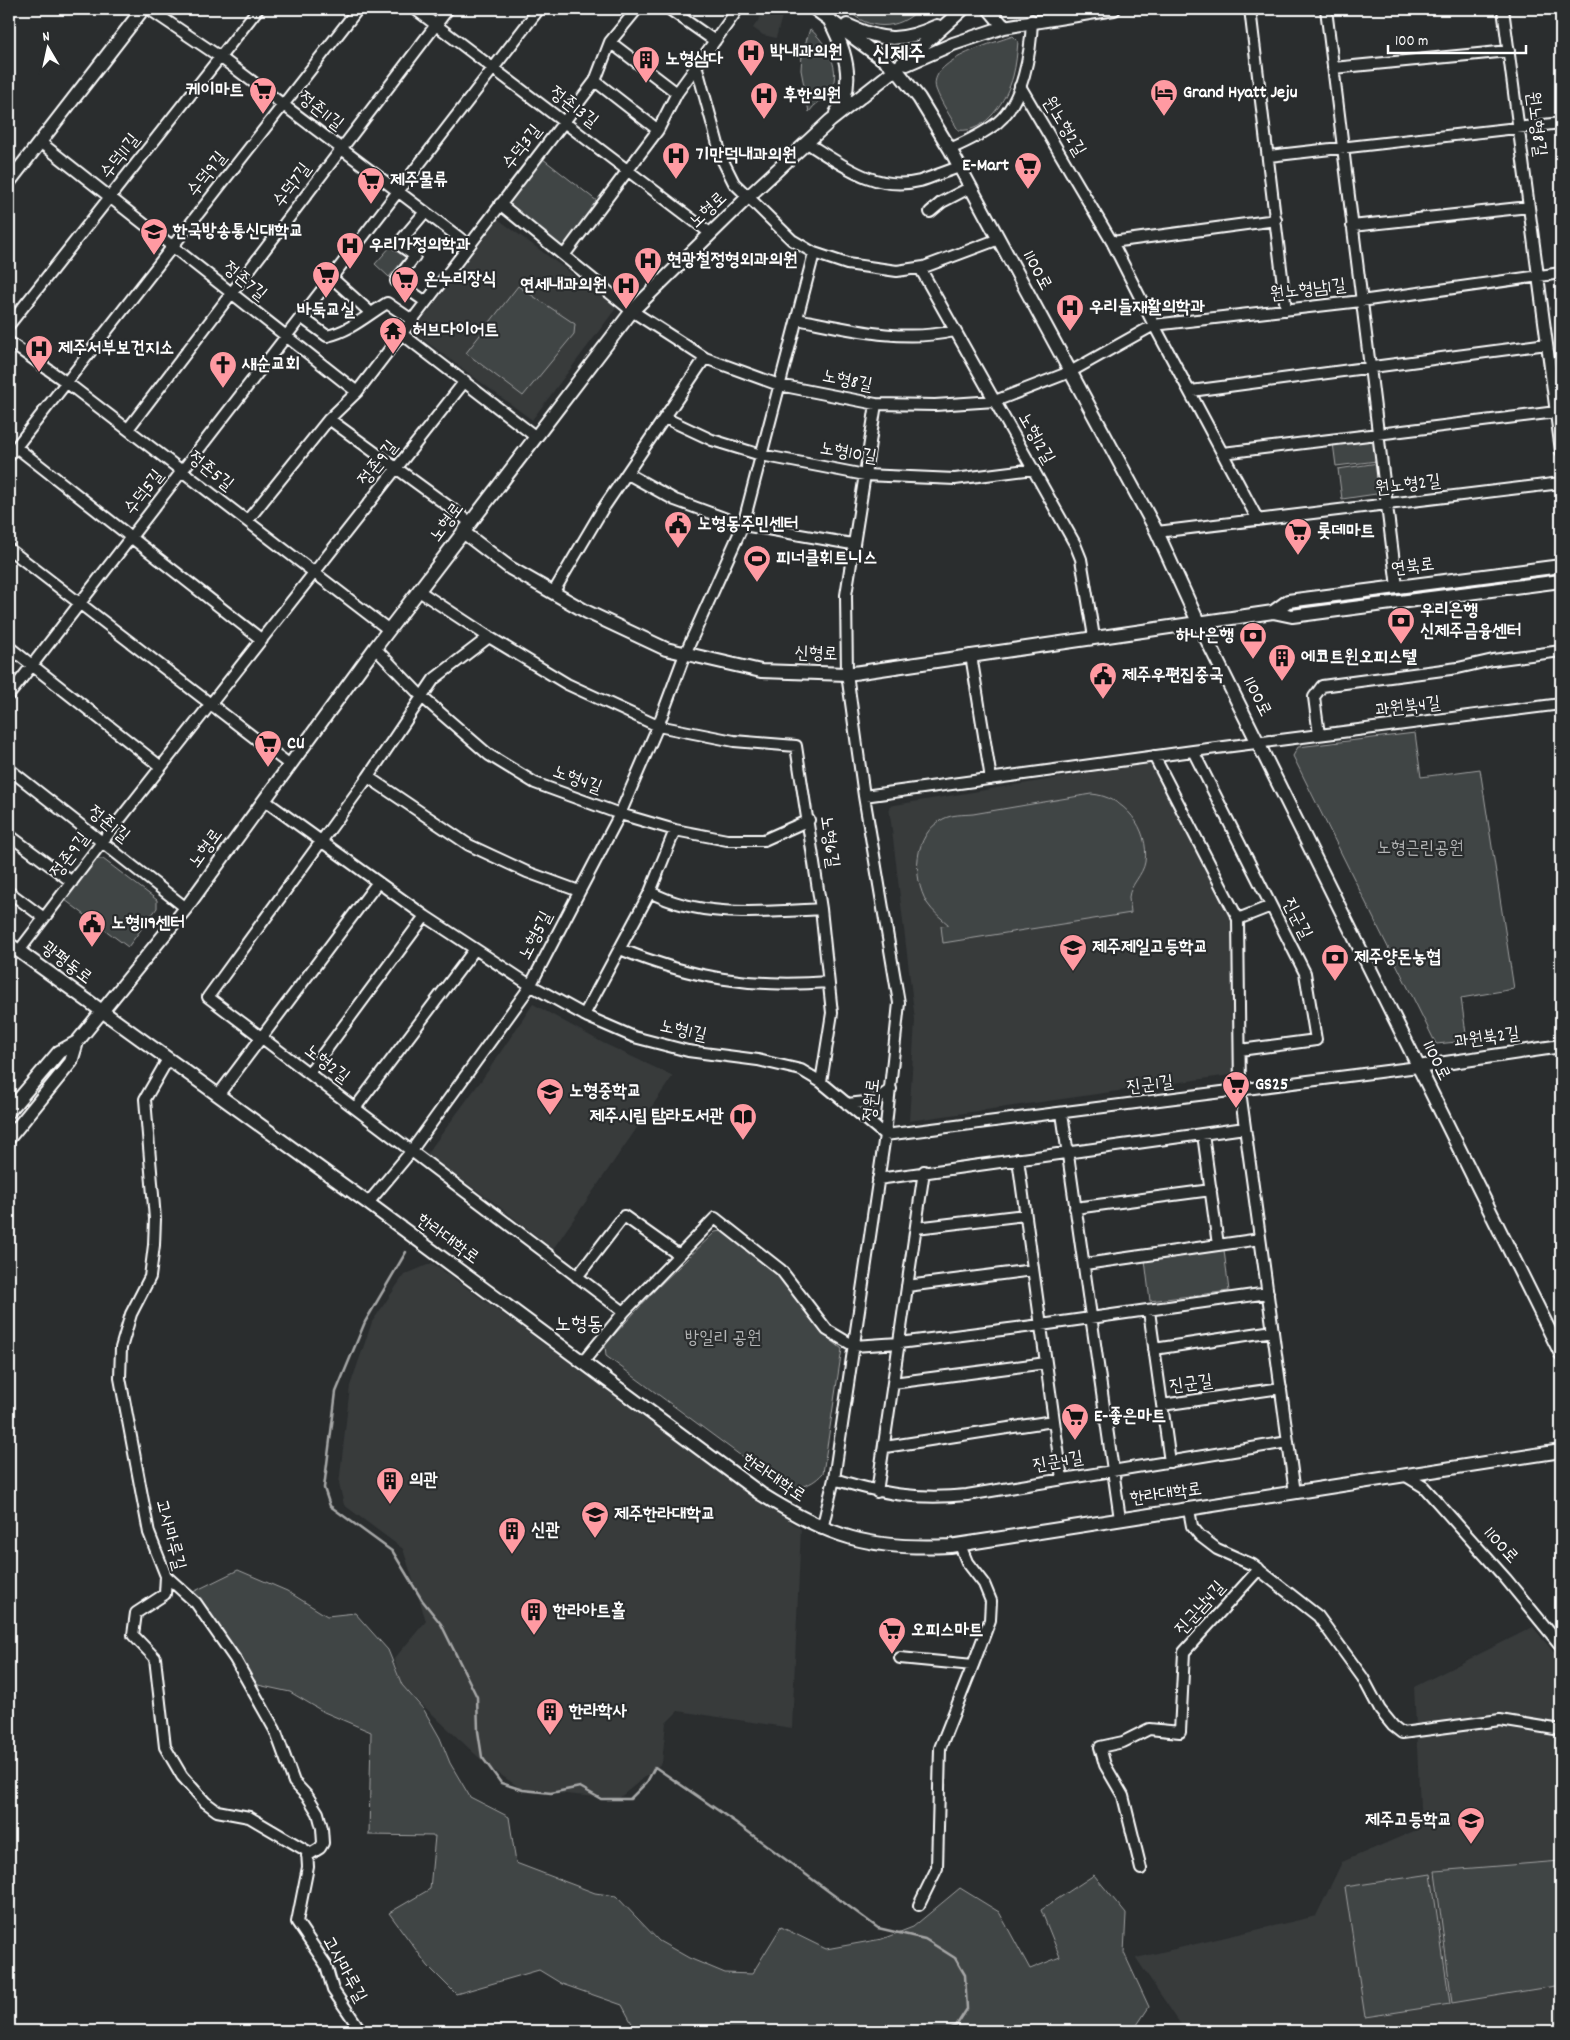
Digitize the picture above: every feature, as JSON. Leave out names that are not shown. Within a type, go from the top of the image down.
[{"type":"main road","points":[[9,182],[143,9]]},
{"type":"main road","points":[[815,9],[828,17],[869,35],[889,39],[907,38],[950,20]]},
{"type":"main road","points":[[896,69],[963,9]]},
{"type":"main road","points":[[989,9],[1004,27]]},
{"type":"main road","points":[[896,69],[953,44],[1004,27],[1032,20],[1114,9]]},
{"type":"main road","points":[[828,17],[840,38],[845,56],[847,82],[843,101],[830,122]]},
{"type":"main road","name":"1100로","points":[[828,17],[896,69],[919,98],[971,187],[1157,532],[1200,624],[1561,1354]]},
{"type":"main road","name":"노형로","points":[[9,1110],[59,1052],[77,1042],[186,908],[375,648],[632,311],[748,197],[830,122],[896,69]]},
{"type":"main road","name":"신형로","points":[[466,527],[510,568],[553,593],[666,649],[761,671],[847,674],[1094,637],[1200,624]]},
{"type":"main road","name":"연북로","points":[[1273,612],[1288,601],[1561,566]]},
{"type":"main road","name":"연북로","points":[[1200,624],[1273,612],[1292,616],[1561,581]]},
{"type":"main road","name":"광평동로","points":[[14,947],[102,1012]]},
{"type":"main road","name":"한라대학로","points":[[102,1012],[219,1094],[761,1494],[822,1529],[878,1545],[912,1548],[960,1544],[1561,1451]]},
{"type":"main road","name":"노형로","points":[[9,1138],[71,1062],[77,1042]]},
{"type":"main road","name":"과원북2길","points":[[1418,1067],[1561,1046]]},
{"type":"street","name":"정존11길","points":[[150,9],[220,57],[469,245]]},
{"type":"street","name":"수덕11길","points":[[9,325],[258,9]]},
{"type":"street","name":"수덕9길","points":[[9,456],[358,9]]},
{"type":"street","name":"정존13길","points":[[415,9],[710,233]]},
{"type":"street","name":"수덕7길","points":[[128,429],[233,294],[448,9]]},
{"type":"street","name":"수덕5길","points":[[9,695],[539,9]]},
{"type":"street","name":"수덕3길","points":[[247,521],[329,419],[357,392],[564,122],[595,81],[610,42],[637,9]]},
{"type":"street","points":[[669,9],[715,41]]},
{"type":"street","points":[[565,254],[658,130],[677,93],[738,9]]},
{"type":"street","points":[[1250,9],[1286,310]]},
{"type":"street","points":[[1326,9],[1397,587]]},
{"type":"street","name":"원노형8길","points":[[1503,9],[1561,452]]},
{"type":"street","name":"원노형2길","points":[[1032,20],[1028,64],[1020,86],[1112,242],[1258,520]]},
{"type":"street","points":[[610,42],[677,93]]},
{"type":"street","points":[[1333,68],[1509,51]]},
{"type":"street","points":[[697,68],[722,159],[734,183],[792,240],[814,253],[847,264],[897,271],[920,268],[999,239]]},
{"type":"street","points":[[595,81],[658,130]]},
{"type":"street","points":[[950,149],[970,140],[998,122],[1014,100],[1020,86]]},
{"type":"street","points":[[1269,156],[1561,123]]},
{"type":"street","name":"정존7길","points":[[40,142],[111,196],[357,392]]},
{"type":"street","points":[[807,143],[853,172],[884,183],[902,184],[920,181],[960,167]]},
{"type":"street","points":[[930,212],[942,202],[971,187]]},
{"type":"street","points":[[500,204],[565,254],[632,311]]},
{"type":"street","points":[[1352,226],[1529,207]]},
{"type":"street","points":[[425,212],[398,244],[415,256],[396,280],[426,302]]},
{"type":"street","points":[[1112,242],[1276,220]]},
{"type":"street","name":"노형5길","points":[[368,1203],[412,1150],[530,985],[620,814],[658,726],[685,654],[743,525],[814,253]]},
{"type":"street","name":"노형12길","points":[[920,268],[954,332],[1034,469],[1081,559],[1094,637]]},
{"type":"street","name":"원노형남1길","points":[[1070,372],[1154,325],[1361,301],[1561,273]]},
{"type":"street","points":[[332,278],[371,312]]},
{"type":"street","points":[[301,317],[327,336],[345,332],[371,312],[387,303],[412,320]]},
{"type":"street","name":"노형8길","points":[[632,311],[705,358],[779,385],[876,404],[935,405],[995,401],[1070,372]]},
{"type":"street","points":[[796,319],[880,335],[930,337],[954,332]]},
{"type":"street","points":[[402,334],[465,380],[536,436]]},
{"type":"street","name":"정존5길","points":[[9,342],[66,382],[389,630]]},
{"type":"street","points":[[1191,391],[1547,344]]},
{"type":"street","points":[[553,593],[602,510],[705,358]]},
{"type":"street","name":"정존9길","points":[[14,947],[44,918],[465,380]]},
{"type":"street","name":"정원로","points":[[822,1529],[834,1479],[886,1135],[899,1004],[864,796],[847,674],[846,595],[852,544],[876,404]]},
{"type":"street","points":[[1223,454],[1556,412]]},
{"type":"street","name":"노형10길","points":[[665,418],[712,440],[761,455],[864,476],[955,479],[1034,469]]},
{"type":"street","points":[[329,419],[396,469],[466,527]]},
{"type":"street","points":[[16,447],[262,640]]},
{"type":"street","points":[[628,474],[675,500],[743,525],[852,544]]},
{"type":"street","name":"원노형2길","points":[[1157,532],[1561,483]]},
{"type":"street","points":[[9,549],[290,765]]},
{"type":"street","points":[[419,591],[488,637],[567,684],[658,726]]},
{"type":"street","points":[[322,841],[434,679],[488,637]]},
{"type":"street","points":[[9,647],[161,767]]},
{"type":"street","name":"노형4길","points":[[375,648],[422,697],[489,755],[535,783],[620,814],[675,830],[727,840],[764,840],[809,820]]},
{"type":"street","points":[[1319,736],[1314,697],[1322,686],[1458,668],[1493,660],[1561,651]]},
{"type":"street","points":[[971,655],[991,779]]},
{"type":"street","name":"과원북4길","points":[[1260,743],[1561,704]]},
{"type":"street","name":"노형6길","points":[[658,726],[734,741],[796,746],[809,820],[832,1013],[821,1082]]},
{"type":"street","points":[[864,796],[1260,743]]},
{"type":"street","name":"진군길","points":[[1194,751],[1305,973],[1316,1040],[1240,1050]]},
{"type":"street","points":[[1154,756],[1238,919],[1240,1091],[1295,1493]]},
{"type":"street","name":"정존1길","points":[[9,769],[186,908]]},
{"type":"street","points":[[368,777],[469,845],[527,872],[579,891]]},
{"type":"street","name":"노형1길","points":[[264,800],[424,916],[530,985],[584,1015],[634,1037],[688,1051],[758,1060],[801,1070],[821,1082],[886,1135]]},
{"type":"street","points":[[584,1015],[650,892],[675,830]]},
{"type":"street","points":[[9,835],[72,882]]},
{"type":"street","name":"노형2길","points":[[322,841],[208,997],[624,1312]]},
{"type":"street","points":[[219,1094],[378,882]]},
{"type":"street","points":[[9,892],[44,918]]},
{"type":"street","points":[[650,892],[667,901],[730,911],[764,912],[821,909]]},
{"type":"street","points":[[1238,919],[1271,906]]},
{"type":"street","points":[[310,1073],[424,916]]},
{"type":"street","points":[[356,1108],[475,949]]},
{"type":"street","points":[[620,949],[660,966],[728,980],[792,985],[828,982]]},
{"type":"street","name":"고사마루길","points":[[168,1059],[144,1098],[154,1209],[154,1245],[150,1277],[131,1314],[121,1348],[120,1378],[150,1533],[166,1576],[164,1594],[136,1613],[132,1635],[155,1658],[164,1747],[182,1776],[205,1802],[217,1811],[249,1817],[307,1851],[308,1867],[297,1922],[326,1965],[333,1990],[362,2031]]},
{"type":"street","name":"진군1길","points":[[886,1135],[1418,1067]]},
{"type":"street","points":[[847,1104],[874,1101],[891,1089]]},
{"type":"street","points":[[1062,1113],[1120,1519]]},
{"type":"street","points":[[878,1178],[1245,1128]]},
{"type":"street","points":[[1203,1134],[1218,1246]]},
{"type":"street","points":[[1018,1159],[1062,1479]]},
{"type":"street","points":[[877,1492],[924,1171]]},
{"type":"street","points":[[1075,1208],[1210,1190]]},
{"type":"street","points":[[916,1228],[1025,1215]]},
{"type":"street","points":[[577,1277],[624,1216],[679,1255]]},
{"type":"street","points":[[584,1362],[624,1312],[715,1218],[781,1270],[827,1330],[854,1346],[899,1343],[1042,1325],[1268,1293]]},
{"type":"street","points":[[1085,1264],[1260,1239]]},
{"type":"street","points":[[907,1286],[1033,1270]]},
{"type":"street","points":[[1149,1311],[1162,1405]]},
{"type":"street","points":[[1154,1349],[1273,1331]]},
{"type":"street","points":[[893,1383],[1046,1363]]},
{"type":"street","name":"진군길","points":[[1170,1462],[1162,1405],[1281,1388]]},
{"type":"street","points":[[885,1447],[1053,1421]]},
{"type":"street","name":"진군4길","points":[[834,1479],[877,1492],[930,1498],[967,1495],[1288,1442]]},
{"type":"street","name":"1100로","points":[[1406,1476],[1424,1487],[1506,1579],[1561,1646]]},
{"type":"street","points":[[1189,1510],[1192,1526],[1200,1536],[1217,1549],[1258,1569],[1318,1616],[1362,1678],[1380,1710],[1392,1726],[1402,1733],[1500,1720],[1561,1730]]},
{"type":"street","points":[[918,1906],[937,1868],[940,1748],[990,1620],[991,1601],[984,1584],[968,1562],[960,1544]]},
{"type":"street","name":"진군남4길","points":[[1142,1869],[1123,1796],[1105,1765],[1100,1747],[1123,1742],[1149,1729],[1180,1732],[1184,1652],[1258,1569]]},
{"type":"street","points":[[166,1576],[196,1602],[235,1659],[275,1730],[294,1782],[308,1797],[318,1813],[323,1842],[320,1848],[308,1856]]},
{"type":"street","points":[[900,1658],[973,1665]]},
{"type":"shaded area","points":[[766,9],[784,9],[776,38],[763,35],[753,28]]},
{"type":"shaded area","points":[[498,219],[617,307],[532,420],[413,332]]},
{"type":"shaded area","name":"제주제일고등학교","points":[[1154,762],[1236,924],[1237,1074],[909,1121],[915,1020],[889,806]]},
{"type":"shaded area","name":"노형중학교","points":[[533,1004],[603,1043],[673,1076],[553,1249],[492,1201],[426,1155],[483,1078]]},
{"type":"shaded area","name":"제주한라대학교","points":[[432,1263],[801,1529],[792,1728],[678,1711],[666,1723],[662,1763],[618,1799],[523,1790],[489,1767],[402,1686],[394,1659],[426,1621],[403,1549],[344,1505],[339,1484],[350,1386],[372,1322],[404,1275]]},
{"type":"shaded area","name":"제주고등학교","points":[[1533,1627],[1561,1661],[1561,2031],[1185,2031],[1136,1958],[1316,1916],[1342,1862],[1421,1828],[1414,1687]]},
{"type":"green space","points":[[847,9],[919,9],[902,21],[883,26],[864,21]]},
{"type":"green space","points":[[810,29],[827,49],[834,67],[835,76],[829,92],[809,112],[801,70],[802,54]]},
{"type":"green space","points":[[1013,36],[1018,41],[1015,68],[1006,95],[986,121],[968,130],[958,130],[938,94],[936,79],[942,69],[951,61],[978,48]]},
{"type":"green space","points":[[538,155],[602,205],[565,254],[500,204]]},
{"type":"green space","points":[[392,245],[406,257],[389,277],[375,264]]},
{"type":"green space","points":[[518,286],[575,324],[574,334],[523,396],[466,353]]},
{"type":"green space","points":[[1374,437],[1377,461],[1336,466],[1333,443]]},
{"type":"green space","points":[[1378,463],[1383,493],[1342,499],[1338,469]]},
{"type":"green space","name":"노형근린공원","points":[[1415,733],[1421,777],[1480,769],[1514,989],[1461,998],[1467,1041],[1436,1044],[1293,756],[1298,747]]},
{"type":"green space","points":[[1091,794],[1103,796],[1124,808],[1139,827],[1143,838],[1145,862],[1130,893],[1131,913],[943,943],[941,926],[949,925],[927,903],[919,881],[918,857],[926,835],[933,826],[943,819],[954,815],[973,814]]},
{"type":"green space","points":[[96,859],[103,859],[157,900],[157,908],[128,947],[65,900]]},
{"type":"green space","name":"방일리 공원","points":[[726,1230],[774,1270],[827,1337],[842,1349],[823,1473],[806,1485],[794,1487],[775,1481],[606,1356],[605,1345],[656,1289],[715,1232]]},
{"type":"green space","points":[[1224,1250],[1229,1291],[1150,1301],[1145,1260]]},
{"type":"green space","points":[[238,1570],[287,1591],[327,1616],[355,1613],[388,1650],[402,1685],[424,1710],[440,1738],[450,1763],[470,1797],[509,1817],[516,1863],[595,1893],[616,1896],[659,1941],[689,1958],[725,1973],[752,1974],[781,1927],[826,1949],[882,1939],[913,1927],[960,1888],[999,1912],[1030,1969],[1060,1957],[1041,1910],[1094,1875],[1126,1914],[1124,1953],[1149,2007],[1133,2031],[636,2031],[622,2005],[562,1984],[539,1970],[456,1994],[428,1966],[389,1913],[430,1889],[435,1836],[369,1835],[371,1732],[324,1712],[290,1692],[258,1685],[191,1593]]},
{"type":"green space","points":[[1561,1861],[1561,1985],[1452,2003],[1435,1871]]},
{"type":"green space","points":[[1431,1874],[1450,2004],[1365,2017],[1345,1887]]},
{"type":"waterway","points":[[406,1252],[365,1322],[336,1392],[324,1488],[330,1506],[393,1552],[422,1600],[441,1624],[477,1697],[478,1731],[482,1757],[501,1783],[523,1790],[551,1793],[580,1787],[601,1799],[630,1799],[647,1782],[655,1767],[735,1822],[878,1928],[925,1939],[955,1958],[965,1975],[967,2009],[956,2026],[945,2031]]},
{"type":"place","name":"박내과의원","points":[[751,77]]},
{"type":"place","name":"노형삼다","points":[[646,84]]},
{"type":"place","name":"케이마트","points":[[263,115]]},
{"type":"place","name":"Grand Hyatt Jeju","points":[[1164,117]]},
{"type":"place","name":"후한의원","points":[[764,120]]},
{"type":"place","name":"기만덕내과의원","points":[[676,180]]},
{"type":"place","name":"E-Mart","points":[[1028,190]]},
{"type":"place","name":"제주물류","points":[[371,205]]},
{"type":"place","name":"한국방송통신대학교","points":[[154,256]]},
{"type":"place","name":"우리가정의학과","points":[[350,270]]},
{"type":"place","name":"현광철정형외과의원","points":[[648,285]]},
{"type":"place","name":"바둑교실","points":[[326,299]]},
{"type":"place","name":"온누리장식","points":[[405,304]]},
{"type":"place","name":"연세내과의원","points":[[626,310]]},
{"type":"place","name":"우리들재활의학과","points":[[1070,332]]},
{"type":"place","name":"허브다이어트","points":[[393,355]]},
{"type":"place","name":"제주서부보건지소","points":[[39,373]]},
{"type":"place","name":"새순교회","points":[[223,389]]},
{"type":"place","name":"노형동주민센터","points":[[678,549]]},
{"type":"place","name":"롯데마트","points":[[1298,556]]},
{"type":"place","name":"피너클휘트니스","points":[[757,583]]},
{"type":"place","name":"우리은행 신제주금융센터","points":[[1401,645]]},
{"type":"place","name":"하나은행","points":[[1253,660]]},
{"type":"place","name":"에코트윈오피스텔","points":[[1282,682]]},
{"type":"place","name":"제주우편집중국","points":[[1103,700]]},
{"type":"place","name":"CU","points":[[268,768]]},
{"type":"place","name":"노형119센터","points":[[92,948]]},
{"type":"place","name":"제주제일고등학교","points":[[1073,972]]},
{"type":"place","name":"제주양돈농협","points":[[1335,982]]},
{"type":"place","name":"GS25","points":[[1236,1109]]},
{"type":"place","name":"노형중학교","points":[[550,1116]]},
{"type":"place","name":"제주시립 탐라도서관","points":[[743,1141]]},
{"type":"place","name":"E-좋은마트","points":[[1075,1441]]},
{"type":"place","name":"의관","points":[[390,1505]]},
{"type":"place","name":"제주한라대학교","points":[[595,1539]]},
{"type":"place","name":"신관","points":[[512,1555]]},
{"type":"place","name":"한라아트홀","points":[[534,1636]]},
{"type":"place","name":"오피스마트","points":[[892,1655]]},
{"type":"place","name":"한라학사","points":[[550,1736]]},
{"type":"place","name":"제주고등학교","points":[[1471,1845]]},
{"type":"district","name":"신제주","points":[[899,55]]},
{"type":"district","name":"노형동","points":[[579,1326]]}]
